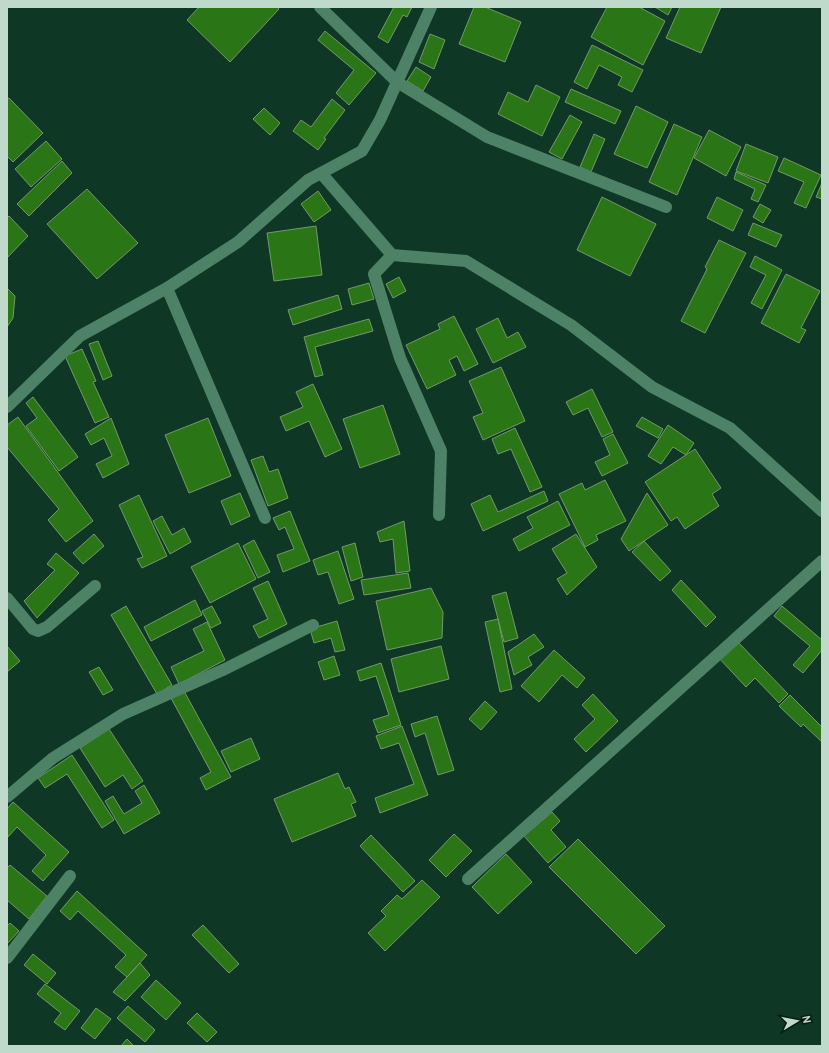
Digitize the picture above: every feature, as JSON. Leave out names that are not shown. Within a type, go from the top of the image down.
[{"type":"street","points":[[320,7],[398,82],[487,137],[666,207]]},
{"type":"street","points":[[7,407],[80,336],[167,288],[238,242],[308,180],[362,150],[380,120],[431,7]]},
{"type":"street","points":[[321,173],[392,255],[466,261],[571,325],[652,387],[730,428],[822,511]]},
{"type":"street","points":[[392,255],[374,274],[400,358],[441,451],[439,515]]},
{"type":"street","points":[[167,288],[265,518]]},
{"type":"street","points":[[468,879],[822,561]]},
{"type":"street","points":[[7,598],[33,629],[38,632],[47,627],[95,586]]},
{"type":"street","points":[[7,797],[53,758],[123,714],[225,669],[313,625]]},
{"type":"street","points":[[7,958],[70,876]]},
{"type":"building","points":[[199,7],[277,7],[279,9],[230,62],[187,20]]},
{"type":"building","points":[[394,7],[412,7],[407,17],[403,15],[388,43],[378,37]]},
{"type":"building","points":[[474,7],[485,7],[521,22],[505,62],[459,44]]},
{"type":"building","points":[[607,7],[639,7],[665,21],[643,65],[591,37]]},
{"type":"building","points":[[655,7],[672,7],[668,15]]},
{"type":"building","points":[[680,7],[721,7],[701,53],[666,38]]},
{"type":"building","points":[[325,31],[376,73],[349,105],[336,93],[354,70],[318,40]]},
{"type":"building","points":[[430,34],[445,40],[434,69],[419,62]]},
{"type":"building","points":[[592,45],[643,70],[632,92],[618,85],[622,77],[599,65],[587,89],[574,82]]},
{"type":"building","points":[[416,67],[431,77],[423,91],[407,81]]},
{"type":"building","points":[[536,85],[560,97],[542,136],[498,114],[508,92],[528,102]]},
{"type":"building","points":[[571,89],[621,111],[615,124],[565,102]]},
{"type":"building","points":[[9,98],[43,133],[13,162],[7,156],[7,99]]},
{"type":"building","points":[[332,99],[345,110],[324,138],[326,139],[318,150],[293,131],[301,120],[311,127]]},
{"type":"building","points":[[636,106],[668,122],[647,168],[614,154]]},
{"type":"building","points":[[264,108],[280,123],[270,135],[253,119]]},
{"type":"building","points":[[570,115],[582,122],[562,159],[549,152]]},
{"type":"building","points":[[674,124],[702,137],[677,195],[649,182]]},
{"type":"building","points":[[709,130],[741,147],[726,176],[694,158]]},
{"type":"building","points":[[594,134],[605,139],[591,172],[580,167]]},
{"type":"building","points":[[46,141],[62,159],[31,187],[15,169]]},
{"type":"building","points":[[746,144],[778,157],[768,183],[736,171]]},
{"type":"building","points":[[784,158],[821,175],[806,208],[794,203],[804,182],[778,171]]},
{"type":"building","points":[[62,161],[72,173],[29,216],[17,204]]},
{"type":"building","points":[[736,172],[766,185],[758,202],[751,199],[755,189],[734,179]]},
{"type":"building","points":[[822,183],[822,199],[816,197]]},
{"type":"building","points":[[87,189],[138,243],[97,279],[47,224]]},
{"type":"building","points":[[318,191],[331,210],[314,222],[301,204]]},
{"type":"building","points":[[602,197],[656,224],[630,276],[577,250]]},
{"type":"building","points":[[717,197],[743,210],[733,231],[707,218]]},
{"type":"building","points":[[760,204],[771,210],[763,223],[753,217]]},
{"type":"building","points":[[9,216],[28,236],[7,258],[7,218]]},
{"type":"building","points":[[753,223],[782,235],[776,247],[748,235]]},
{"type":"building","points":[[316,226],[322,275],[274,281],[267,233]]},
{"type":"building","points":[[719,240],[746,253],[705,333],[681,321],[707,269],[705,267]]},
{"type":"building","points":[[755,256],[782,270],[762,309],[751,303],[766,275],[750,267]]},
{"type":"building","points":[[786,274],[820,291],[801,328],[806,330],[799,343],[761,323]]},
{"type":"building","points":[[399,277],[406,291],[393,298],[386,284]]},
{"type":"building","points":[[369,283],[374,299],[352,305],[348,289]]},
{"type":"building","points":[[7,288],[15,296],[13,318],[7,327]]},
{"type":"building","points":[[338,295],[342,309],[293,325],[288,310]]},
{"type":"building","points":[[454,316],[478,364],[464,371],[457,356],[449,360],[456,375],[427,389],[406,345],[440,329],[438,324]]},
{"type":"building","points":[[498,318],[507,338],[518,332],[526,347],[493,363],[476,329]]},
{"type":"building","points":[[369,319],[373,331],[315,347],[323,375],[315,377],[304,337]]},
{"type":"building","points":[[98,341],[112,376],[103,380],[89,344]]},
{"type":"building","points":[[82,349],[96,381],[93,382],[109,417],[95,423],[65,356]]},
{"type":"building","points":[[501,367],[525,421],[483,440],[473,417],[483,413],[469,381]]},
{"type":"building","points":[[313,384],[342,449],[325,457],[309,421],[286,431],[280,417],[303,407],[296,392]]},
{"type":"building","points":[[592,389],[613,432],[602,437],[588,408],[573,415],[566,402]]},
{"type":"building","points":[[33,397],[78,457],[59,471],[26,426],[37,418],[26,403]]},
{"type":"building","points":[[383,405],[400,454],[360,468],[343,419]]},
{"type":"building","points":[[18,417],[93,521],[66,542],[48,520],[59,509],[7,447],[7,425]]},
{"type":"building","points":[[642,417],[663,429],[658,438],[636,426]]},
{"type":"building","points":[[111,418],[129,464],[103,478],[96,464],[112,456],[104,438],[91,445],[85,434]]},
{"type":"building","points":[[208,418],[231,476],[189,493],[165,435]]},
{"type":"building","points":[[668,425],[694,443],[686,455],[673,447],[661,464],[648,456]]},
{"type":"building","points":[[515,428],[542,487],[530,492],[511,449],[498,454],[492,439]]},
{"type":"building","points":[[613,434],[628,463],[602,476],[595,462],[610,455],[603,439]]},
{"type":"building","points":[[695,449],[721,488],[712,494],[719,506],[685,529],[677,517],[671,521],[645,482]]},
{"type":"building","points":[[263,456],[269,472],[278,469],[288,498],[268,506],[251,460]]},
{"type":"building","points":[[605,480],[626,521],[596,535],[598,540],[585,547],[559,494],[582,483],[585,490]]},
{"type":"building","points":[[544,491],[548,501],[483,531],[471,504],[490,495],[498,512]]},
{"type":"building","points":[[240,493],[250,516],[231,525],[221,501]]},
{"type":"building","points":[[647,493],[668,525],[629,551],[621,539]]},
{"type":"building","points":[[139,495],[167,556],[142,568],[137,559],[143,557],[119,505]]},
{"type":"building","points":[[558,501],[570,525],[519,551],[513,539],[533,528],[527,517]]},
{"type":"building","points":[[290,511],[310,561],[283,572],[277,555],[294,549],[285,527],[279,530],[273,518]]},
{"type":"building","points":[[162,516],[172,535],[184,528],[191,542],[170,554],[153,521]]},
{"type":"building","points":[[404,521],[410,571],[396,573],[393,539],[380,542],[377,532]]},
{"type":"building","points":[[94,534],[104,546],[83,564],[73,553]]},
{"type":"building","points":[[576,534],[597,567],[567,595],[557,579],[567,573],[552,549]]},
{"type":"building","points":[[254,540],[270,572],[258,578],[243,546]]},
{"type":"building","points":[[644,541],[671,571],[660,581],[632,552]]},
{"type":"building","points":[[238,543],[256,579],[210,603],[191,567]]},
{"type":"building","points":[[355,543],[363,577],[351,581],[342,547]]},
{"type":"building","points":[[338,551],[354,599],[339,604],[328,572],[318,575],[313,560]]},
{"type":"building","points":[[56,553],[79,573],[37,618],[24,601],[55,570],[47,564]]},
{"type":"building","points":[[408,573],[411,588],[364,595],[361,580]]},
{"type":"building","points":[[681,580],[716,617],[706,627],[672,590]]},
{"type":"building","points":[[268,581],[287,624],[259,638],[253,626],[268,619],[253,588]]},
{"type":"building","points":[[431,588],[443,612],[442,638],[387,650],[376,601]]},
{"type":"building","points":[[506,592],[518,638],[504,642],[492,596]]},
{"type":"building","points":[[195,600],[202,615],[151,641],[144,627]]},
{"type":"building","points":[[126,606],[172,685],[157,694],[111,615]]},
{"type":"building","points":[[212,606],[221,623],[211,628],[202,611]]},
{"type":"building","points":[[782,606],[822,640],[822,650],[803,673],[793,665],[810,646],[774,616]]},
{"type":"building","points":[[498,619],[512,689],[500,692],[485,622]]},
{"type":"building","points":[[337,621],[345,650],[335,652],[331,638],[314,643],[310,629]]},
{"type":"building","points":[[207,622],[225,660],[179,684],[171,667],[204,651],[193,629]]},
{"type":"building","points":[[534,634],[544,647],[528,657],[532,665],[514,675],[508,652]]},
{"type":"building","points":[[736,640],[788,694],[779,703],[755,678],[746,687],[718,657]]},
{"type":"building","points":[[7,646],[20,661],[7,672]]},
{"type":"building","points":[[441,646],[449,679],[399,692],[391,659]]},
{"type":"building","points":[[554,650],[585,678],[577,688],[562,675],[539,702],[521,686]]},
{"type":"building","points":[[334,656],[340,675],[324,680],[318,662]]},
{"type":"building","points":[[381,663],[401,725],[378,733],[373,720],[389,715],[376,676],[360,681],[357,671]]},
{"type":"building","points":[[99,667],[113,690],[103,695],[89,672]]},
{"type":"building","points":[[184,691],[231,777],[206,790],[200,778],[211,772],[171,698]]},
{"type":"building","points":[[593,694],[618,721],[586,752],[574,739],[595,719],[582,705]]},
{"type":"building","points":[[790,695],[822,727],[822,742],[803,724],[801,727],[779,706]]},
{"type":"building","points":[[485,701],[497,712],[481,730],[469,719]]},
{"type":"building","points":[[437,716],[454,770],[438,775],[425,733],[415,737],[411,724]]},
{"type":"building","points":[[402,726],[428,795],[380,813],[375,798],[414,784],[399,743],[381,749],[376,736]]},
{"type":"building","points":[[109,729],[143,781],[132,789],[123,775],[105,787],[80,748]]},
{"type":"building","points":[[251,738],[260,759],[231,772],[221,751]]},
{"type":"building","points":[[72,755],[114,820],[102,828],[67,774],[45,788],[38,778]]},
{"type":"building","points":[[338,773],[345,789],[349,787],[356,802],[351,804],[356,816],[292,842],[274,799]]},
{"type":"building","points":[[144,785],[160,813],[124,834],[105,801],[113,796],[124,814],[142,803],[135,791]]},
{"type":"building","points":[[13,802],[69,852],[43,881],[32,871],[46,855],[17,827],[7,838],[7,809]]},
{"type":"building","points":[[552,812],[560,821],[551,830],[566,847],[548,863],[524,836]]},
{"type":"building","points":[[454,834],[472,851],[446,877],[429,860]]},
{"type":"building","points":[[371,835],[415,881],[403,892],[360,846]]},
{"type":"building","points":[[578,839],[665,926],[636,954],[549,867]]},
{"type":"building","points":[[506,854],[532,882],[498,914],[472,887]]},
{"type":"building","points":[[10,865],[47,896],[29,919],[7,900],[7,868]]},
{"type":"building","points":[[422,880],[440,897],[385,951],[368,933],[386,916],[381,911],[397,895],[402,899]]},
{"type":"building","points":[[77,891],[147,955],[127,977],[115,967],[126,955],[78,911],[70,920],[60,911]]},
{"type":"building","points":[[10,923],[19,931],[7,944],[7,926]]},
{"type":"building","points":[[203,925],[239,964],[229,973],[192,935]]},
{"type":"building","points":[[33,954],[56,973],[47,984],[24,965]]},
{"type":"building","points":[[140,963],[150,975],[125,1001],[113,992]]},
{"type":"building","points":[[156,980],[181,1003],[166,1020],[141,997]]},
{"type":"building","points":[[45,984],[80,1011],[65,1030],[54,1022],[61,1013],[37,994]]},
{"type":"building","points":[[128,1006],[155,1030],[145,1042],[117,1018]]},
{"type":"building","points":[[96,1008],[111,1019],[95,1039],[81,1028]]},
{"type":"building","points":[[197,1013],[217,1032],[207,1042],[187,1023]]},
{"type":"building","points":[[127,1039],[134,1046],[121,1046]]}]
